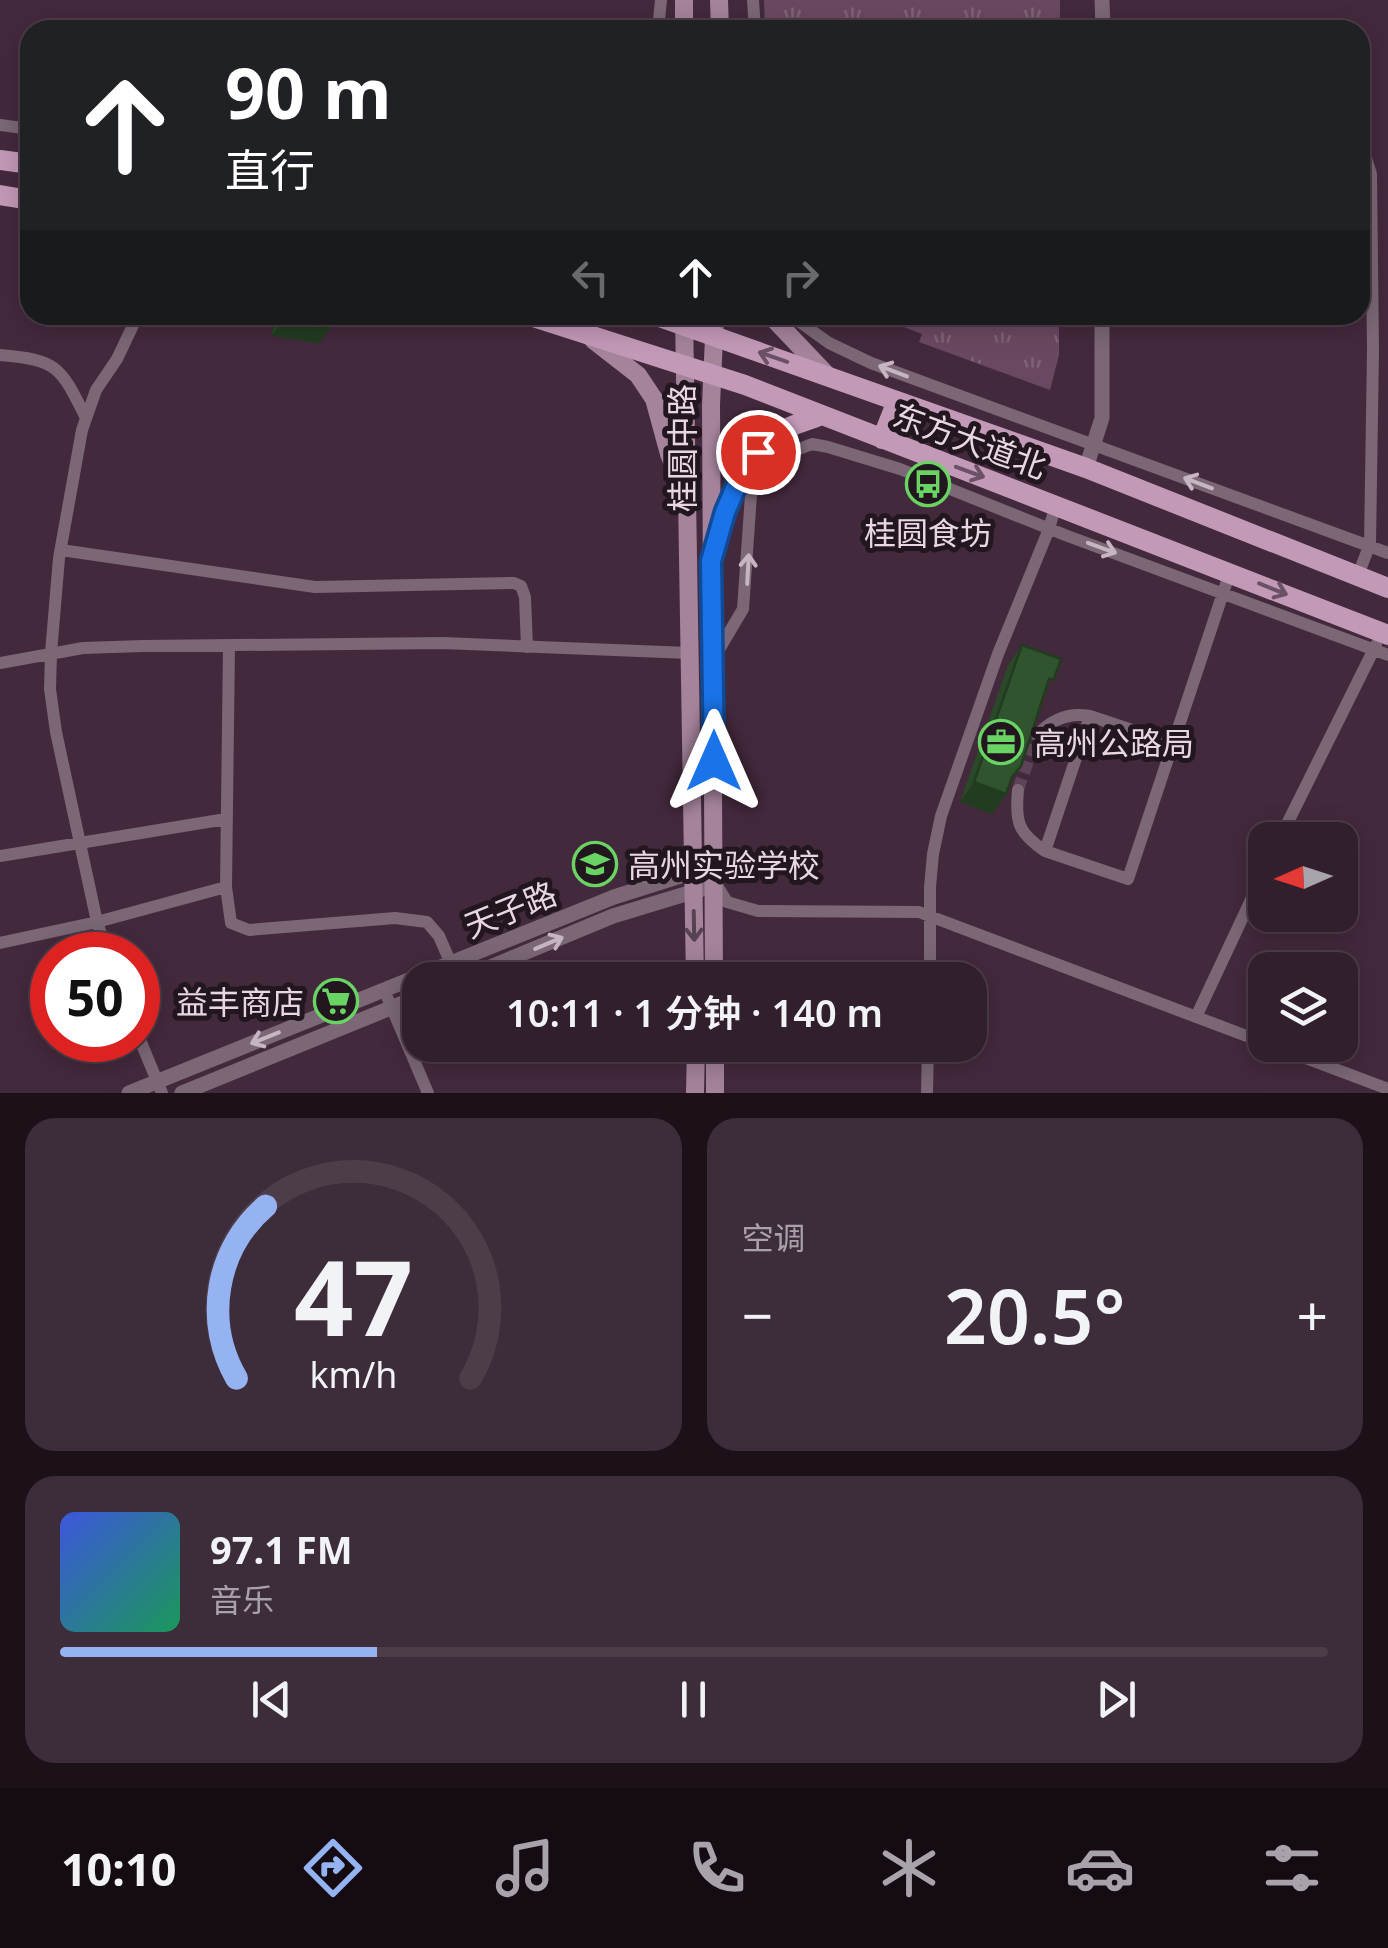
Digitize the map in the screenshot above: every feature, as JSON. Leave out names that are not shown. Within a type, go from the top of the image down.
[{"type":"main road","name":"东方大道北","points":[[559,325],[682,362],[1056,504],[1227,582],[1382,639]]},
{"type":"main road","name":"桂圆中路","points":[[684,325],[695,962]]},
{"type":"main road","points":[[780,325],[828,376]]},
{"type":"main road","name":"东方大道北","points":[[714,326],[828,376],[1086,468],[1388,588]]},
{"type":"main road","name":"桂圆中路","points":[[714,326],[714,962]]},
{"type":"main road","points":[[581,332],[638,375],[654,398],[669,454],[688,500]]},
{"type":"main road","points":[[882,439],[897,401]]},
{"type":"main road","points":[[711,561],[725,512],[741,475],[758,452],[783,430],[819,416]]},
{"type":"main road","points":[[695,1093],[696,1062]]},
{"type":"main road","points":[[715,1062],[715,1093]]},
{"type":"street","points":[[1358,575],[1370,544],[1370,171]]},
{"type":"street","points":[[100,932],[56,732],[50,689],[51,653],[61,550],[86,418],[96,390],[133,325]]},
{"type":"street","points":[[804,325],[830,344],[871,362],[1388,552]]},
{"type":"street","points":[[1086,468],[1102,418],[1102,325]]},
{"type":"street","points":[[0,355],[40,358],[54,366],[86,418]]},
{"type":"street","points":[[714,658],[743,609],[748,585],[751,495],[758,481],[794,448],[812,444],[900,470],[1049,529],[1227,582],[1128,880],[1030,842],[1016,818],[1018,790]]},
{"type":"street","points":[[930,962],[933,854],[941,816],[1056,504]]},
{"type":"street","points":[[61,550],[315,587],[514,584],[521,586],[525,597],[527,647]]},
{"type":"street","points":[[1382,639],[1388,655]]},
{"type":"street","points":[[1288,822],[1382,639]]},
{"type":"street","points":[[0,662],[113,647],[443,643],[689,654]]},
{"type":"street","points":[[229,646],[226,887],[232,923],[238,928],[283,930],[395,918],[426,922],[439,936],[450,962]]},
{"type":"street","points":[[1037,735],[1060,718],[1077,713],[1171,743]]},
{"type":"street","points":[[1046,851],[1090,716]]},
{"type":"street","points":[[0,856],[226,819]]},
{"type":"street","points":[[694,882],[714,882],[728,902],[758,912],[909,911],[1248,1036]]},
{"type":"street","name":"天子路","points":[[453,962],[614,898],[694,882]]},
{"type":"street","name":"天子路","points":[[502,962],[694,882]]},
{"type":"street","points":[[0,943],[226,887]]},
{"type":"street","points":[[1196,1017],[1248,906]]},
{"type":"street","name":"天子路","points":[[129,1093],[160,1087],[402,983]]},
{"type":"street","points":[[384,990],[428,1093]]},
{"type":"street","points":[[182,1093],[402,1003]]},
{"type":"street","points":[[149,1062],[160,1087]]},
{"type":"street","points":[[927,1093],[928,1062]]},
{"type":"street","points":[[1316,1062],[1388,1089]]},
{"type":"green space","points":[[764,0],[1060,0],[1060,20],[765,20]]},
{"type":"green space","points":[[899,325],[1059,325],[1059,355],[1050,390],[919,342],[922,334]]},
{"type":"building","name":"高州公路局","points":[[1022,645],[1061,659],[1054,679],[1049,679],[1021,766],[1006,794],[974,782]]},
{"type":"tunnel","points":[[1018,790],[1037,735]]},
{"type":"place","name":"桂圆食坊","points":[[928,484]]},
{"type":"place","name":"高州公路局","points":[[1001,742]]},
{"type":"place","name":"高州实验学校","points":[[595,864]]},
{"type":"place","name":"益丰商店","points":[[336,1001]]},
{"type":"route","points":[[714,761],[711,561],[725,512],[741,475],[758,452]]}]
